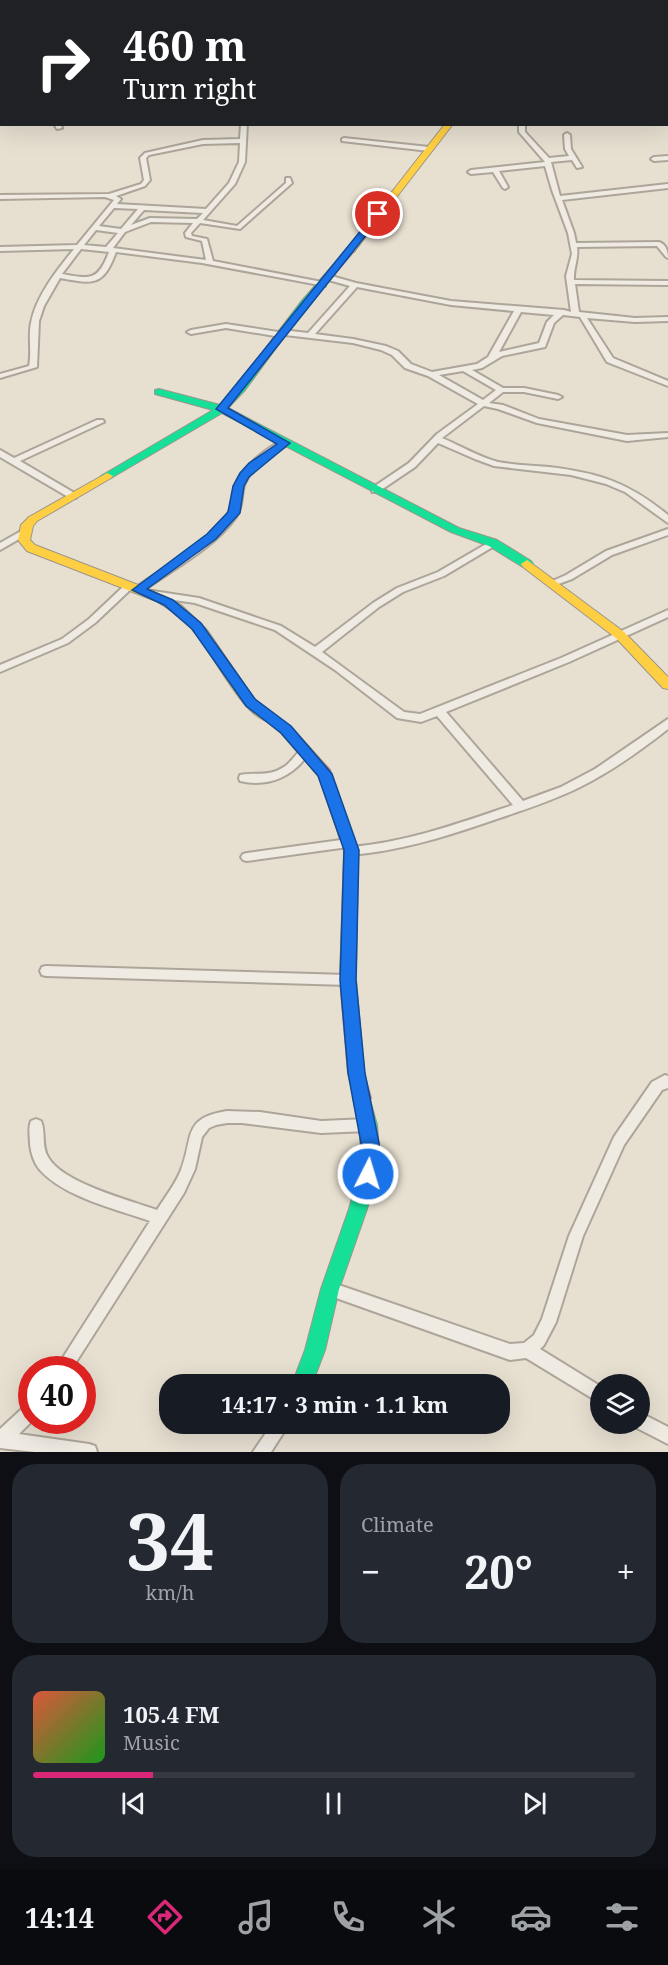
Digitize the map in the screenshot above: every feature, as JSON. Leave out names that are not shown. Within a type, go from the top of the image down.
[{"type":"street","points":[[210,262],[206,240],[188,235],[232,184],[242,162],[244,126]]},
{"type":"street","points":[[0,547],[23,533],[33,519],[222,409],[325,280],[362,238],[401,183],[447,126]]},
{"type":"street","points":[[522,126],[522,132],[547,162],[574,245],[575,254],[570,276],[578,314],[610,360],[668,384]]},
{"type":"street","points":[[567,135],[568,149],[579,167]]},
{"type":"street","points":[[344,140],[429,149]]},
{"type":"street","points":[[0,197],[112,195],[143,185],[147,180],[143,158],[147,154],[203,142],[242,141]]},
{"type":"street","points":[[471,172],[574,158]]},
{"type":"street","points":[[654,159],[668,158]]},
{"type":"street","points":[[495,170],[505,187]]},
{"type":"street","points":[[95,228],[123,231],[150,220],[198,221],[238,228],[289,183],[288,178]]},
{"type":"street","points":[[558,198],[668,186]]},
{"type":"street","points":[[0,376],[33,367],[32,339],[35,320],[59,276],[118,199],[112,195]]},
{"type":"street","points":[[112,206],[208,211]]},
{"type":"street","points":[[59,276],[81,279],[100,276],[105,272],[110,250],[143,207]]},
{"type":"street","points":[[574,245],[659,244],[668,256]]},
{"type":"street","points":[[0,249],[80,247],[110,250],[210,262],[451,303],[518,311],[564,312],[635,320],[668,319]]},
{"type":"street","points":[[572,282],[668,283]]},
{"type":"street","points":[[310,335],[355,285]]},
{"type":"street","points":[[490,360],[518,311]]},
{"type":"street","points":[[431,374],[479,366],[500,354],[542,345],[546,338],[546,327],[554,317],[564,312]]},
{"type":"street","points":[[191,332],[226,326],[282,334],[310,335],[383,348],[395,353],[408,366],[431,374],[484,404],[500,407],[537,421],[627,438],[668,435]]},
{"type":"street","points":[[465,369],[501,390],[524,390],[558,397]]},
{"type":"street","points":[[375,490],[412,465],[437,439],[501,390]]},
{"type":"street","points":[[159,392],[222,409],[375,490],[455,530],[493,543],[524,560],[620,635],[668,685]]},
{"type":"street","points":[[13,461],[100,422]]},
{"type":"street","points":[[437,439],[502,465],[561,469],[591,475],[632,492],[649,502],[668,520]]},
{"type":"street","points":[[0,669],[65,641],[212,536],[234,513],[239,486],[244,475],[253,465],[284,443]]},
{"type":"street","points":[[0,453],[73,496]]},
{"type":"street","points":[[553,583],[569,577],[609,553],[668,532]]},
{"type":"street","points":[[23,533],[24,540],[30,548],[169,603],[196,626],[250,703],[286,730],[325,774],[350,847],[348,980],[356,1073],[368,1125],[371,1162],[358,1209],[330,1289],[315,1350],[306,1374]]},
{"type":"street","points":[[315,652],[400,590],[441,574],[493,543]]},
{"type":"street","points":[[138,590],[196,600],[278,628],[401,714],[421,718],[440,712],[668,613]]},
{"type":"street","points":[[440,712],[521,806]]},
{"type":"street","points":[[247,857],[272,855],[319,845],[384,849],[425,838],[521,806],[588,778],[668,723]]},
{"type":"street","points":[[244,778],[265,779],[284,773],[294,767],[305,751]]},
{"type":"street","points":[[46,971],[348,980]]},
{"type":"street","points":[[330,1289],[510,1352],[527,1350],[539,1340],[549,1322],[576,1236],[619,1141],[657,1086],[665,1081],[668,1082]]},
{"type":"street","points":[[71,1356],[186,1175],[193,1142],[204,1124],[219,1117],[241,1115],[275,1122],[314,1126],[368,1125]]},
{"type":"street","points":[[36,1125],[37,1147],[44,1165],[56,1175],[76,1187],[160,1218]]},
{"type":"street","points":[[527,1350],[590,1389]]},
{"type":"street","points":[[0,1439],[18,1423]]},
{"type":"street","points":[[650,1426],[668,1436]]},
{"type":"street","points":[[261,1452],[274,1434]]},
{"type":"street","points":[[0,1439],[89,1452]]},
{"type":"traffic: fast","points":[[107,476],[222,409],[241,388],[303,305],[351,250]]},
{"type":"traffic: fast","points":[[159,392],[222,409],[455,530],[493,543],[527,564]]},
{"type":"traffic: fast","points":[[306,1374],[315,1350],[330,1289],[358,1209],[371,1162],[368,1125],[362,1098]]},
{"type":"traffic: slow","points":[[351,250],[447,126]]},
{"type":"traffic: slow","points":[[107,476],[33,519],[27,525],[24,540],[31,548],[160,598],[177,608],[203,633],[250,703],[270,718]]},
{"type":"traffic: slow","points":[[527,564],[620,635],[668,685]]},
{"type":"traffic: jam","points":[[270,718],[286,730],[325,774],[351,851],[348,980],[356,1073],[362,1098]]},
{"type":"route","points":[[368,1174],[371,1162],[370,1143],[356,1073],[348,980],[351,850],[325,774],[286,730],[250,703],[210,642],[196,626],[169,603],[138,590],[212,536],[234,513],[239,486],[244,475],[253,465],[284,443],[222,409],[241,388],[303,305],[362,238],[378,214]]}]
